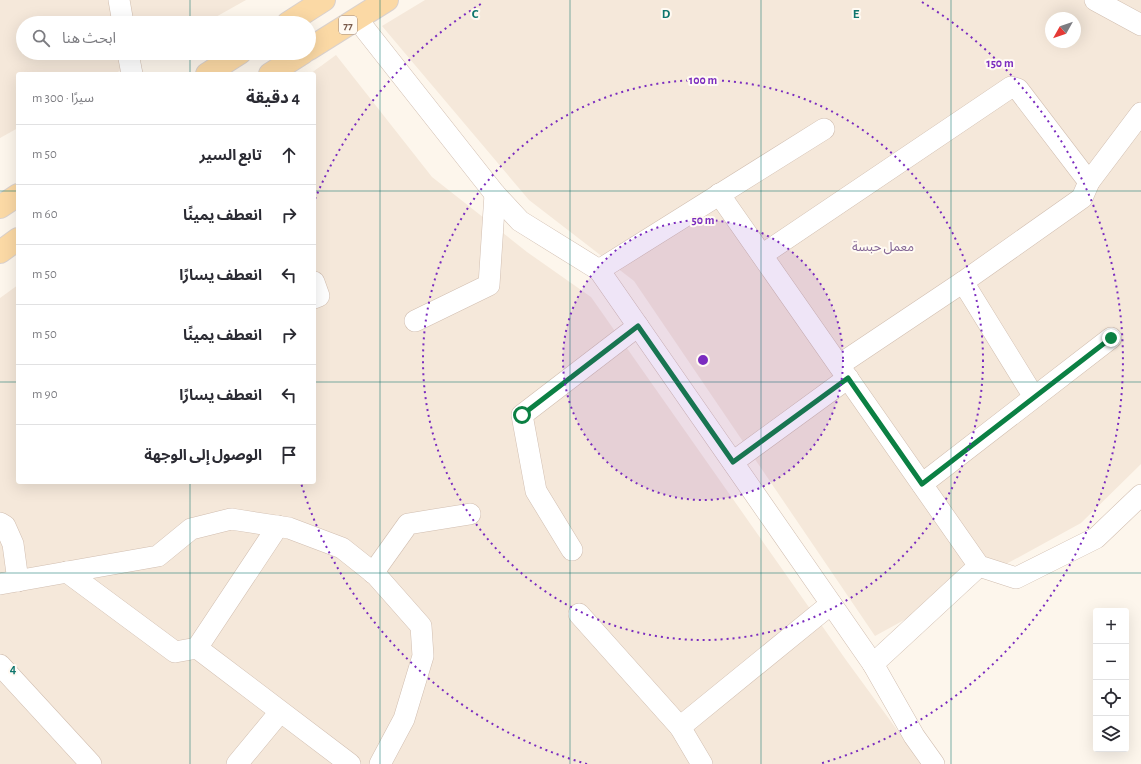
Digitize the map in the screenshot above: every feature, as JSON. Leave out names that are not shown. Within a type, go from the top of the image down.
[{"type":"main road","points":[[299,16],[324,0]]},
{"type":"main road","name":"77","points":[[316,45],[387,0]]},
{"type":"main road","points":[[210,72],[229,60]]},
{"type":"main road","points":[[273,72],[292,60]]},
{"type":"main road","points":[[0,207],[16,196]]},
{"type":"main road","points":[[0,252],[16,241]]},
{"type":"street","points":[[119,0],[122,16]]},
{"type":"street","points":[[1095,0],[1138,21]]},
{"type":"street","points":[[357,19],[495,194],[520,221],[599,270],[873,664],[914,736],[934,764]]},
{"type":"street","points":[[129,60],[132,72]]},
{"type":"street","points":[[762,255],[1011,87],[1018,89],[1089,182]]},
{"type":"street","points":[[733,462],[844,372],[963,282],[1082,198],[1089,182],[1141,113]]},
{"type":"street","points":[[599,270],[824,129]]},
{"type":"street","points":[[415,321],[489,285],[495,194]]},
{"type":"street","points":[[719,194],[980,566],[1016,578],[1096,538],[1141,495]]},
{"type":"street","points":[[963,282],[1034,397]]},
{"type":"street","points":[[316,288],[319,296],[316,297]]},
{"type":"street","points":[[572,550],[536,491],[522,415],[638,326]]},
{"type":"street","points":[[922,484],[1111,338]]},
{"type":"street","points":[[373,573],[408,524],[470,514]]},
{"type":"street","points":[[0,524],[5,526],[13,544],[9,582],[158,556],[191,529],[231,519],[289,528],[342,548],[373,573],[421,626],[423,656],[404,719],[380,764]]},
{"type":"street","points":[[67,572],[175,652],[197,648],[278,526]]},
{"type":"street","points":[[873,664],[980,566]]},
{"type":"street","points":[[680,727],[831,604]]},
{"type":"street","points":[[579,614],[680,727],[702,764]]},
{"type":"street","points":[[197,648],[350,764]]},
{"type":"street","points":[[0,665],[91,764]]},
{"type":"street","points":[[237,764],[280,712]]},
{"type":"shaded area","points":[[0,0],[246,0],[217,16],[16,16],[16,60],[139,60],[118,72],[16,72],[16,129],[0,138]]},
{"type":"shaded area","points":[[425,0],[1141,0],[1141,464],[1081,523],[875,636],[634,281],[529,200],[382,26]]},
{"type":"shaded area","points":[[336,55],[432,177],[527,252],[591,297],[846,660],[922,764],[0,764],[0,298],[16,286],[16,484],[316,484],[316,72],[313,72]]},
{"type":"district","name":"معمل حبسة","points":[[883,246]]},
{"type":"route","points":[[522,415],[638,326],[733,462],[848,378],[922,484],[1111,338]]}]
